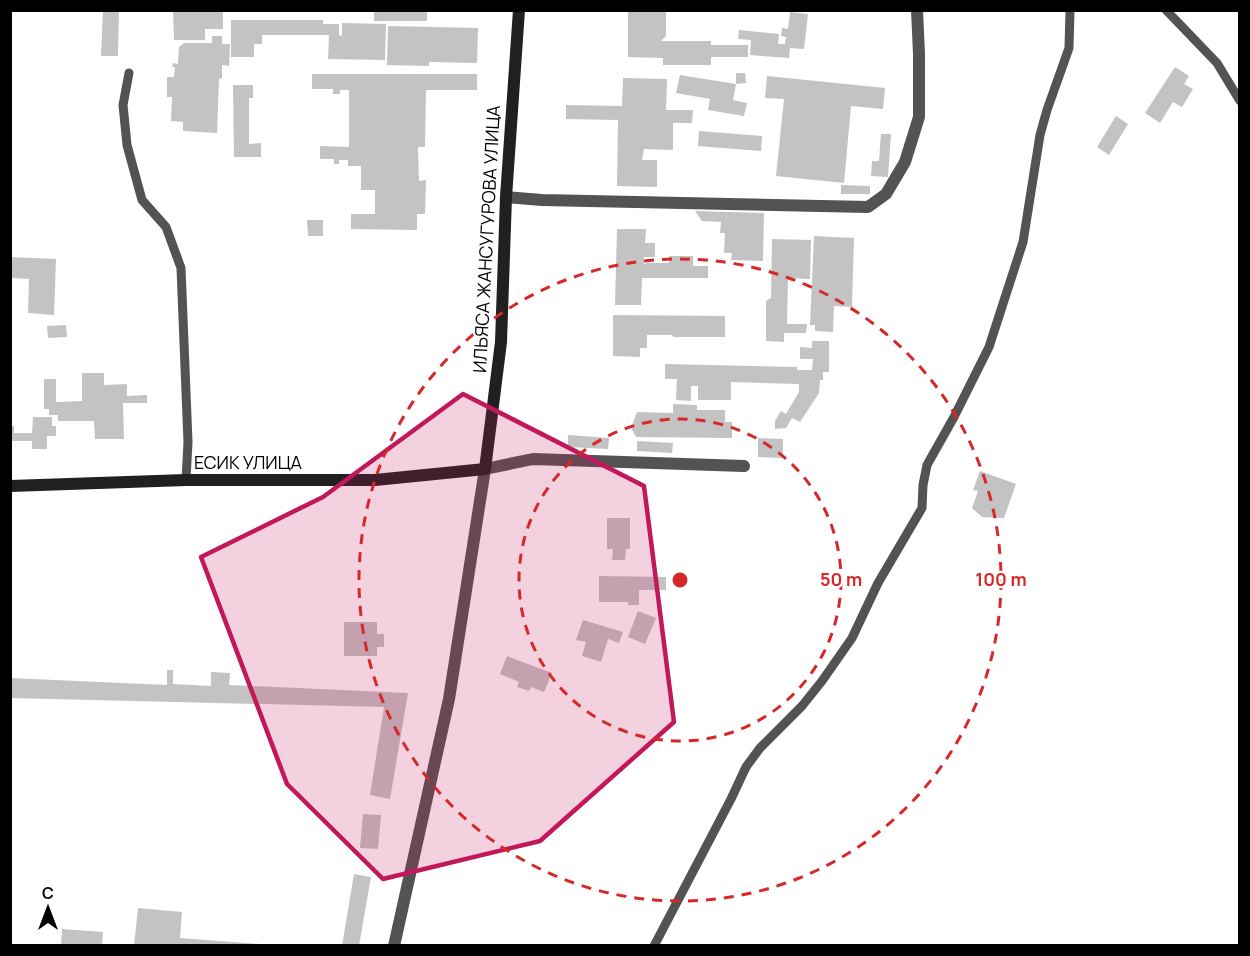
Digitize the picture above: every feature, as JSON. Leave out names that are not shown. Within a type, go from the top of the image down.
[{"type":"street","name":"ИЛЬЯСА ЖАНСУГУРОВА УЛИЦА","points":[[485,469],[501,342],[506,197],[519,10]]},
{"type":"street","points":[[506,197],[542,200],[868,207],[886,194],[905,162],[919,117],[917,10]]},
{"type":"street","points":[[394,945],[449,699],[485,469],[533,459],[744,466]]},
{"type":"street","name":"ЕСИК УЛИЦА","points":[[10,486],[186,480],[375,480],[485,469]]},
{"type":"lane","points":[[654,945],[731,800],[746,767],[760,748],[802,706],[852,638],[878,583],[922,508],[927,465],[989,347],[1023,242],[1040,135],[1069,48],[1070,10]]},
{"type":"lane","points":[[1166,10],[1217,63],[1239,101]]},
{"type":"lane","points":[[129,73],[123,105],[127,145],[142,200],[166,227],[181,268],[188,442],[186,480]]},
{"type":"highlighted area","points":[[463,394],[644,486],[674,722],[540,841],[383,879],[287,784],[201,557],[323,497]]},
{"type":"building","points":[[103,10],[119,10],[118,56],[101,56]]},
{"type":"building","points":[[173,10],[223,10],[223,29],[205,29],[205,40],[174,40]]},
{"type":"building","points":[[374,10],[427,10],[427,21],[374,21]]},
{"type":"building","points":[[628,10],[666,10],[666,36],[661,41],[711,41],[711,45],[748,45],[748,57],[711,57],[711,65],[663,65],[663,58],[628,57]]},
{"type":"building","points":[[790,12],[808,14],[804,49],[790,48],[789,58],[750,55],[751,40],[738,39],[739,30],[779,34],[778,44],[785,44],[786,37],[781,36],[782,28],[788,29]]},
{"type":"building","points":[[231,20],[323,20],[323,24],[339,24],[339,35],[342,36],[342,23],[386,24],[385,60],[328,59],[329,35],[262,35],[262,44],[254,44],[254,57],[231,57]]},
{"type":"building","points":[[388,26],[478,28],[477,63],[429,62],[429,66],[387,65]]},
{"type":"building","points":[[212,36],[222,36],[222,44],[230,44],[229,66],[222,65],[222,78],[219,79],[217,133],[183,131],[183,122],[171,121],[172,97],[167,97],[167,77],[174,77],[175,67],[172,67],[173,63],[178,64],[179,47],[184,43],[212,43]]},
{"type":"building","points":[[1175,67],[1189,76],[1184,84],[1193,89],[1182,107],[1173,102],[1160,123],[1145,113]]},
{"type":"building","points":[[736,73],[745,73],[746,83],[736,84]]},
{"type":"building","points":[[312,74],[477,74],[477,90],[426,90],[425,147],[418,147],[419,181],[426,180],[425,214],[417,214],[417,230],[351,229],[351,214],[375,214],[375,190],[361,190],[361,166],[348,166],[348,160],[339,160],[339,164],[334,164],[334,159],[320,159],[320,146],[349,147],[349,90],[340,90],[340,94],[333,94],[333,89],[312,89]]},
{"type":"building","points":[[680,75],[736,84],[733,100],[747,103],[744,116],[708,110],[710,99],[676,93]]},
{"type":"building","points":[[767,76],[885,88],[883,109],[851,106],[844,183],[776,176],[784,99],[765,98]]},
{"type":"building","points":[[623,78],[667,79],[666,110],[693,110],[692,123],[673,123],[673,150],[644,149],[642,160],[657,160],[657,187],[617,186],[618,120],[566,119],[566,105],[622,106]]},
{"type":"building","points":[[233,85],[253,85],[253,98],[249,98],[249,144],[261,143],[261,157],[234,157]]},
{"type":"building","points":[[1116,116],[1128,124],[1109,155],[1097,147]]},
{"type":"building","points":[[699,131],[762,136],[761,151],[698,146]]},
{"type":"building","points":[[881,134],[891,134],[888,177],[871,176],[872,161],[879,161]]},
{"type":"building","points":[[841,185],[870,186],[870,194],[841,194]]},
{"type":"building","points":[[695,211],[764,213],[763,261],[731,260],[732,253],[724,253],[725,233],[720,233],[721,222],[702,221]]},
{"type":"building","points":[[307,220],[323,220],[323,236],[308,236]]},
{"type":"building","points":[[617,229],[646,229],[645,243],[655,243],[655,257],[644,257],[644,265],[646,263],[669,263],[669,256],[693,256],[693,266],[708,266],[708,278],[642,278],[641,305],[615,305]]},
{"type":"building","points":[[814,236],[854,238],[852,307],[834,306],[833,332],[815,331],[815,325],[810,325]]},
{"type":"building","points":[[772,239],[811,240],[810,279],[788,278],[787,324],[807,324],[806,333],[784,333],[784,342],[766,341],[766,301],[771,298]]},
{"type":"building","points":[[10,257],[56,259],[54,315],[28,313],[29,279],[10,278]]},
{"type":"building","points":[[613,315],[725,316],[725,337],[647,335],[647,348],[640,348],[640,357],[613,356]]},
{"type":"building","points":[[66,325],[67,337],[48,338],[47,326]]},
{"type":"building","points":[[812,341],[829,341],[829,372],[823,372],[819,393],[800,422],[792,418],[786,428],[775,429],[775,421],[781,411],[786,414],[799,392],[799,384],[731,382],[731,400],[698,400],[698,386],[691,386],[691,401],[676,400],[677,379],[665,379],[665,364],[797,367],[797,370],[812,370],[813,359],[800,359],[800,347],[812,348]]},
{"type":"building","points":[[82,373],[104,373],[104,385],[127,384],[127,396],[147,395],[147,403],[123,403],[124,439],[95,439],[94,421],[58,421],[58,415],[49,415],[49,409],[44,409],[44,379],[56,379],[56,402],[82,401]]},
{"type":"building","points":[[673,404],[697,405],[697,410],[725,410],[725,422],[732,422],[732,438],[636,437],[631,428],[637,412],[673,413]]},
{"type":"building","points":[[33,417],[52,417],[52,426],[56,426],[56,436],[47,436],[47,449],[32,449],[32,441],[10,441],[10,426],[14,426],[14,433],[32,433]]},
{"type":"building","points":[[568,435],[609,438],[608,449],[568,447]]},
{"type":"building","points":[[758,438],[783,439],[783,458],[758,457]]},
{"type":"building","points":[[637,441],[673,443],[672,453],[637,451]]},
{"type":"building","points":[[980,471],[1016,484],[1004,518],[982,517],[972,508],[978,491],[973,490]]},
{"type":"building","points":[[607,518],[630,518],[630,549],[626,549],[625,560],[612,560],[613,549],[607,549]]},
{"type":"building","points":[[599,576],[666,577],[666,590],[639,590],[639,605],[628,605],[628,602],[599,602]]},
{"type":"building","points":[[638,611],[656,618],[645,644],[628,637]]},
{"type":"building","points":[[583,620],[623,632],[619,643],[608,639],[601,662],[582,656],[586,642],[576,640]]},
{"type":"building","points":[[344,622],[377,622],[377,634],[384,634],[384,647],[377,647],[377,656],[344,656]]},
{"type":"building","points":[[507,656],[552,673],[544,692],[531,687],[529,691],[517,687],[519,682],[500,674]]},
{"type":"building","points":[[167,670],[173,670],[173,684],[211,686],[211,672],[230,673],[229,685],[408,693],[390,799],[370,795],[384,707],[10,698],[10,678],[167,685]]},
{"type":"building","points":[[363,814],[381,815],[378,849],[360,848]]},
{"type":"building","points":[[354,874],[371,877],[359,946],[342,946]]},
{"type":"building","points":[[138,908],[182,912],[180,938],[260,944],[260,946],[134,946]]},
{"type":"building","points":[[62,929],[103,932],[102,946],[61,946]]}]
